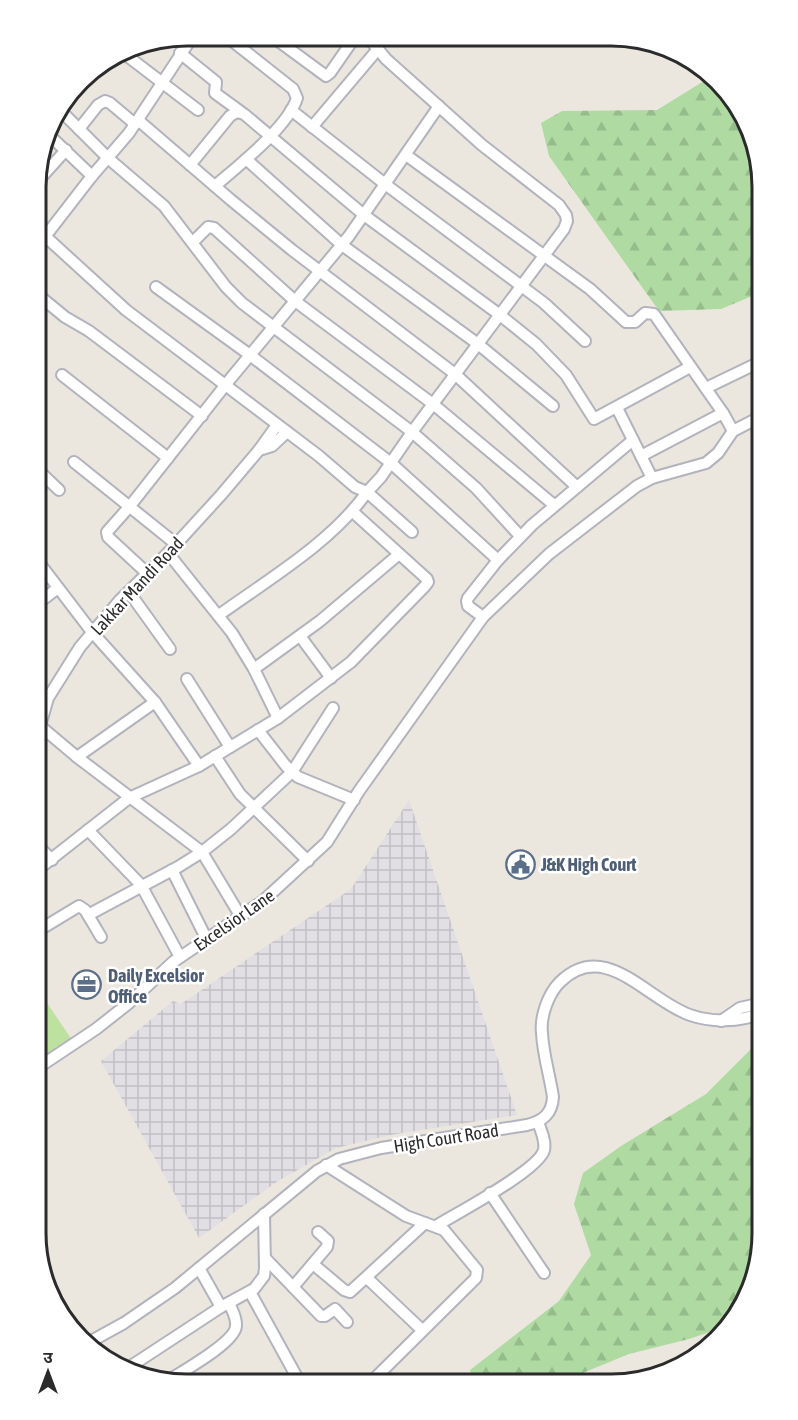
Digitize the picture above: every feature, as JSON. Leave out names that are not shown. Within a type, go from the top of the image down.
[{"type":"street","points":[[183,46],[137,122],[46,237],[126,310],[287,432],[355,487],[367,492],[412,532]]},
{"type":"street","points":[[215,186],[271,135],[291,110],[297,98],[293,89],[239,46]]},
{"type":"street","points":[[285,46],[326,76],[349,46]]},
{"type":"street","points":[[219,615],[306,552],[353,512],[546,255],[567,221],[562,208],[482,145],[386,59],[376,46]]},
{"type":"street","points":[[312,127],[378,49]]},
{"type":"street","points":[[180,53],[216,82],[214,91],[217,95],[271,135],[364,215],[536,344],[572,382],[592,418],[598,418],[690,367]]},
{"type":"street","points":[[130,59],[198,110]]},
{"type":"street","points":[[79,129],[98,105],[105,101],[137,122],[320,271],[455,374],[577,487]]},
{"type":"street","points":[[148,574],[107,535],[109,529],[342,245],[439,106]]},
{"type":"street","points":[[291,110],[562,317],[585,341]]},
{"type":"street","points":[[190,165],[230,116],[241,112]]},
{"type":"street","points":[[66,116],[109,159],[164,206],[234,296],[412,432],[476,488],[520,536]]},
{"type":"street","points":[[55,140],[92,176]]},
{"type":"street","points":[[48,170],[66,150]]},
{"type":"street","points":[[406,155],[546,255],[600,296],[626,322],[634,322],[645,313],[654,314],[723,412],[733,431],[752,421]]},
{"type":"street","points":[[246,159],[342,245],[478,344],[553,406]]},
{"type":"street","points":[[193,242],[208,227],[214,228],[295,301],[433,404],[554,505]]},
{"type":"street","points":[[156,287],[250,355],[391,463],[498,560]]},
{"type":"street","points":[[46,302],[64,317],[84,327],[202,416]]},
{"type":"street","points":[[706,388],[752,366]]},
{"type":"street","points":[[62,375],[168,458]]},
{"type":"street","points":[[617,408],[652,478]]},
{"type":"street","points":[[641,456],[723,412]]},
{"type":"street","points":[[259,450],[277,425]]},
{"type":"street","name":"Excelsior Lane","points":[[46,1062],[96,1029],[180,957],[263,902],[311,858],[334,832],[483,616],[549,554],[637,486],[652,478],[706,463],[718,453],[733,431]]},
{"type":"street","points":[[259,450],[272,446],[287,432]]},
{"type":"street","points":[[483,616],[468,606],[467,601],[498,560],[554,505],[633,441]]},
{"type":"street","name":"Lakkar Mandi Road","points":[[46,709],[54,687],[70,661],[93,632],[168,554],[259,450]]},
{"type":"street","points":[[74,462],[176,543]]},
{"type":"street","points":[[46,478],[59,490]]},
{"type":"street","points":[[46,864],[129,798],[199,766],[278,718],[351,662],[428,582],[418,570],[353,512]]},
{"type":"street","points":[[168,554],[219,615],[243,649],[278,718]]},
{"type":"street","points":[[254,669],[300,636],[399,555]]},
{"type":"street","points":[[46,572],[93,632],[155,702],[199,766]]},
{"type":"street","points":[[46,597],[58,588]]},
{"type":"street","points":[[129,592],[170,649]]},
{"type":"street","points":[[300,636],[331,678]]},
{"type":"street","points":[[187,679],[230,747]]},
{"type":"street","points":[[77,757],[155,702]]},
{"type":"street","points":[[88,915],[202,852],[254,809],[292,772],[333,708]]},
{"type":"street","points":[[258,730],[292,772],[307,782],[354,800]]},
{"type":"street","points":[[46,736],[77,757],[202,852],[242,917]]},
{"type":"street","points":[[215,756],[235,788],[254,809],[311,858]]},
{"type":"street","points":[[88,830],[141,885],[180,957]]},
{"type":"street","points":[[46,854],[52,860]]},
{"type":"street","points":[[172,870],[207,939]]},
{"type":"street","points":[[46,926],[76,907],[82,908],[101,937]]},
{"type":"street","points":[[314,1264],[348,1292],[354,1290],[431,1224],[490,1193],[525,1171],[541,1156],[544,1141],[538,1122],[547,1115],[552,1107],[553,1097],[541,1032],[550,995],[569,974],[594,965],[610,969],[683,1013],[720,1021],[751,1016]]},
{"type":"street","points":[[720,1021],[740,1008],[751,1005]]},
{"type":"street","name":"High Court Road","points":[[95,1339],[151,1305],[326,1165],[358,1153],[381,1148],[538,1122]]},
{"type":"street","points":[[326,1165],[406,1216],[444,1230],[475,1267],[477,1273],[476,1278],[379,1374]]},
{"type":"street","points":[[490,1193],[544,1273]]},
{"type":"street","points":[[135,1363],[225,1305],[250,1292],[264,1276],[266,1259],[264,1214]]},
{"type":"street","points":[[293,1287],[328,1245],[328,1241],[318,1232]]},
{"type":"street","points":[[266,1259],[321,1316],[335,1309],[348,1322]]},
{"type":"street","points":[[180,1373],[224,1344],[235,1333],[236,1322],[199,1268]]},
{"type":"street","points":[[367,1278],[422,1330]]},
{"type":"street","points":[[250,1292],[295,1374]]},
{"type":"shaded area","points":[[409,800],[517,1115],[390,1135],[336,1148],[278,1181],[199,1238],[101,1061],[173,1001],[181,1004],[351,889]]},
{"type":"green space","points":[[703,81],[728,109],[744,142],[749,160],[752,188],[752,296],[721,309],[659,311],[549,156],[541,123],[562,111],[657,110]]},
{"type":"green space","points":[[46,1001],[72,1040],[46,1058]]},
{"type":"green space","points":[[751,1049],[751,1242],[749,1260],[737,1295],[717,1325],[710,1332],[629,1354],[580,1374],[471,1374],[470,1370],[559,1301],[591,1255],[574,1204],[583,1173],[621,1146],[706,1094]]},
{"type":"place","name":"J&K High Court","points":[[520,864]]},
{"type":"place","name":"Daily Excelsior Office","points":[[87,985]]}]
